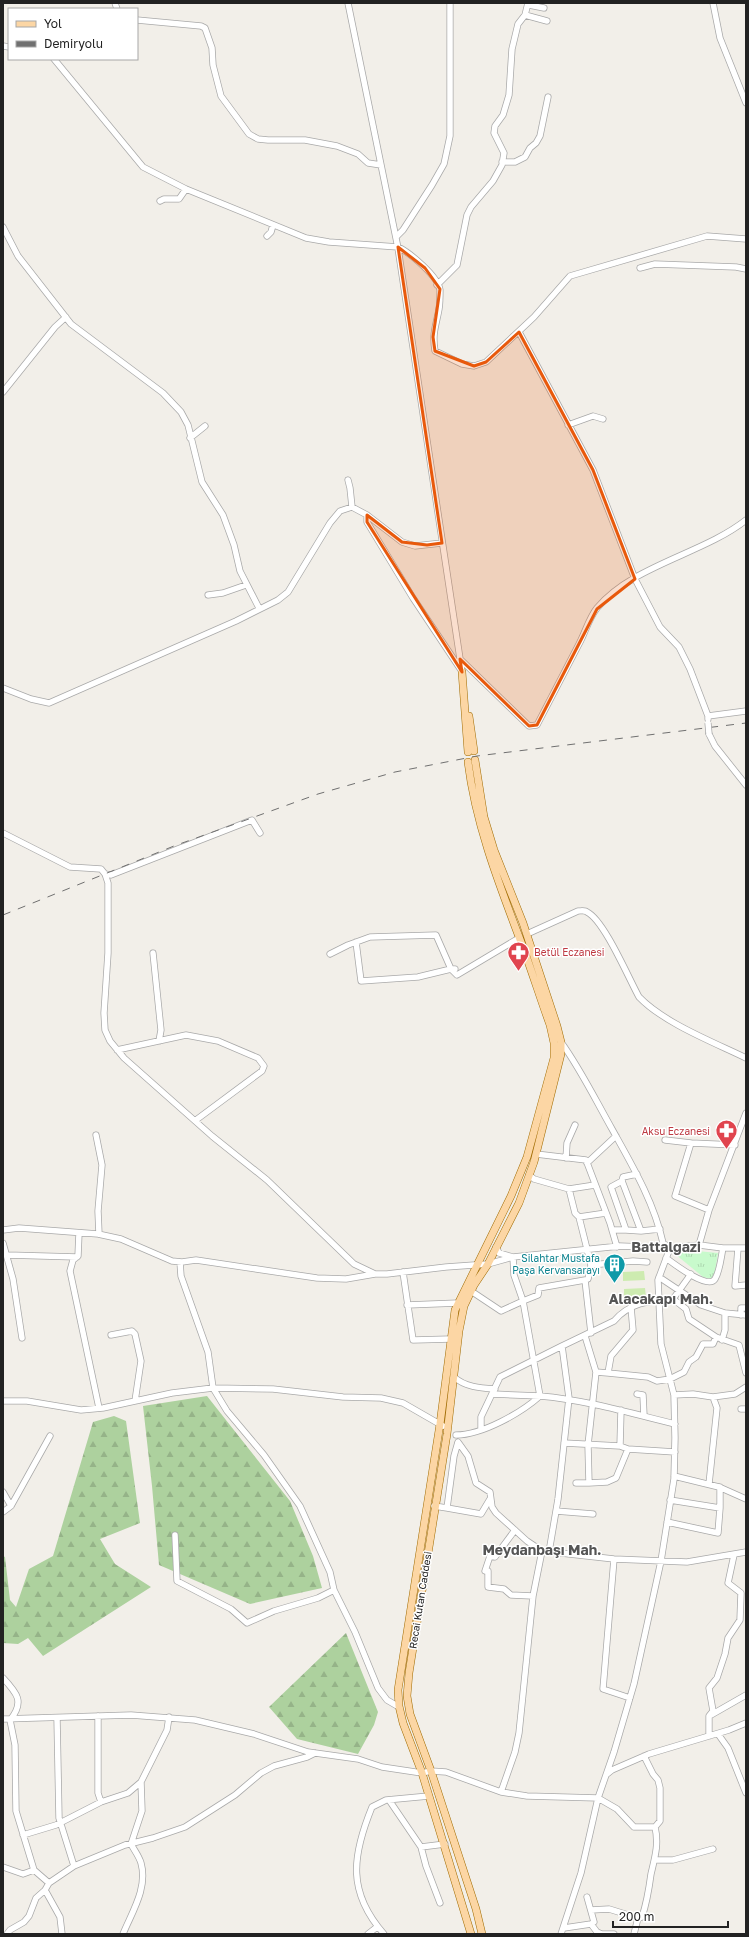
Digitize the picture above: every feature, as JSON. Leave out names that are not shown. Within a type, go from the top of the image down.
[{"type":"main road","points":[[462,672],[471,752]]},
{"type":"main road","points":[[472,761],[484,817],[490,837],[527,934],[557,1026],[557,1043],[480,825],[474,798],[472,761]]},
{"type":"main road","name":"Recai Kutan Caddesi","points":[[482,1934],[476,1909],[431,1771],[410,1714],[407,1696],[409,1673],[434,1506],[453,1433],[454,1377],[459,1331],[464,1306],[471,1291],[488,1264],[519,1203],[529,1175],[536,1154],[561,1054],[557,1043]]},
{"type":"main road","name":"Recai Kutan Caddesi","points":[[472,1934],[430,1796],[403,1722],[399,1707],[398,1690],[440,1424],[455,1310],[511,1196],[527,1157],[557,1043]]},
{"type":"street","points":[[348,3],[398,247],[462,672]]},
{"type":"street","points":[[396,237],[404,230],[444,164],[450,136],[450,3]]},
{"type":"street","points":[[713,3],[720,38],[746,103]]},
{"type":"street","points":[[437,285],[457,265],[467,215],[471,207],[493,182],[502,162],[504,153],[494,133],[495,126],[503,115],[509,95],[512,49],[518,24],[525,15],[528,4],[544,8]]},
{"type":"street","points":[[525,15],[547,21]]},
{"type":"street","points":[[138,20],[201,26],[205,28],[212,48],[213,65],[221,96],[248,134],[258,139],[305,140],[337,146],[358,154],[368,164],[381,165]]},
{"type":"street","points":[[55,60],[144,167],[186,189],[306,238],[329,242],[398,247],[407,252],[425,268],[440,289],[439,308],[433,337],[435,351],[446,358],[474,366],[486,362],[519,332],[570,276],[707,236],[746,239]]},
{"type":"street","points":[[502,162],[515,162],[525,157],[530,148],[536,143],[540,136],[548,97]]},
{"type":"street","points":[[160,201],[164,199],[179,199],[186,189]]},
{"type":"street","points":[[267,236],[271,232],[273,225]]},
{"type":"street","points":[[3,227],[18,256],[71,324],[163,394],[182,412],[188,425],[202,482],[223,515],[234,545],[240,571],[259,608]]},
{"type":"street","points":[[640,268],[655,264],[736,267],[746,269]]},
{"type":"street","points":[[3,392],[55,327],[66,317]]},
{"type":"street","points":[[519,332],[593,470],[635,579],[660,627],[682,652],[708,716],[709,734],[715,746],[746,785]]},
{"type":"street","points":[[568,425],[593,416],[604,419]]},
{"type":"street","points":[[190,438],[205,426]]},
{"type":"street","points":[[348,480],[352,507]]},
{"type":"street","points":[[3,688],[31,699],[49,702],[236,621],[259,608],[278,600],[288,592],[330,523],[340,511],[352,507],[367,515],[402,542],[415,546],[442,543]]},
{"type":"street","points":[[367,515],[367,522],[413,598],[462,672]]},
{"type":"street","points":[[460,659],[529,726],[537,725],[597,609],[618,590],[635,579],[670,560],[712,542],[735,529],[746,520]]},
{"type":"street","points":[[208,595],[223,593],[246,585]]},
{"type":"street","points":[[708,716],[746,711]]},
{"type":"street","points":[[105,874],[111,875],[252,820],[260,833]]},
{"type":"street","points":[[3,833],[70,867],[101,869],[105,874],[108,882],[108,953],[104,1013],[105,1030],[110,1041],[117,1050],[267,1180],[354,1264],[375,1274]]},
{"type":"street","points":[[527,934],[578,911],[586,911],[595,918],[603,929],[639,998],[648,1006],[688,1030],[746,1058]]},
{"type":"street","points":[[330,954],[370,937],[436,935],[451,969],[457,975],[519,938]]},
{"type":"street","points":[[356,942],[361,982],[418,977],[451,969]]},
{"type":"street","points":[[153,953],[161,1030],[159,1041]]},
{"type":"street","points":[[117,1050],[186,1035],[218,1041],[258,1058],[264,1066],[262,1071],[196,1120]]},
{"type":"street","points":[[557,1043],[587,1082],[637,1174],[660,1228],[664,1243],[670,1248]]},
{"type":"street","points":[[699,1246],[709,1210],[746,1113]]},
{"type":"street","points":[[566,1158],[568,1143],[574,1125]]},
{"type":"street","points":[[96,1135],[102,1164],[98,1211],[99,1234]]},
{"type":"street","points":[[587,1162],[616,1136]]},
{"type":"street","points":[[664,1140],[735,1145]]},
{"type":"street","points":[[691,1143],[675,1196],[709,1210]]},
{"type":"street","points":[[536,1154],[586,1160],[617,1247]]},
{"type":"street","points":[[626,1230],[611,1187],[622,1181],[623,1177],[637,1174]]},
{"type":"street","points":[[529,1175],[534,1180],[569,1189],[595,1185]]},
{"type":"street","points":[[622,1181],[641,1231]]},
{"type":"street","points":[[471,1291],[501,1311],[538,1295],[539,1288],[588,1279],[591,1265],[579,1217],[574,1213],[569,1189]]},
{"type":"street","points":[[579,1217],[606,1213]]},
{"type":"street","points":[[3,1230],[18,1228],[99,1234],[121,1239],[172,1261],[180,1262],[196,1260],[317,1278],[346,1279],[375,1274],[488,1264],[513,1256],[586,1249],[617,1247],[670,1248],[699,1246],[746,1248]]},
{"type":"street","points":[[612,1230],[641,1231],[660,1228]]},
{"type":"street","points":[[79,1233],[77,1257],[73,1260],[70,1275],[99,1408]]},
{"type":"street","points":[[3,1243],[7,1255],[22,1338]]},
{"type":"street","points":[[496,1247],[499,1253],[513,1256]]},
{"type":"street","points":[[562,1934],[581,1873],[598,1798],[614,1752],[630,1698],[649,1621],[661,1561],[674,1476],[675,1452],[674,1395],[661,1344],[659,1300],[659,1277],[670,1248]]},
{"type":"street","points":[[666,1258],[706,1282],[713,1281],[716,1276],[724,1248]]},
{"type":"street","points":[[738,1248],[735,1286],[746,1285]]},
{"type":"street","points":[[7,1255],[77,1257]]},
{"type":"street","points":[[513,1256],[514,1275],[523,1301],[535,1360],[540,1396]]},
{"type":"street","points":[[591,1265],[633,1261],[647,1262]]},
{"type":"street","points":[[180,1262],[181,1276],[208,1352],[213,1388],[227,1411],[264,1455],[300,1506],[330,1572],[334,1590],[352,1626],[378,1688],[387,1700],[399,1707]]},
{"type":"street","points":[[403,1272],[413,1340],[451,1339]]},
{"type":"street","points":[[673,1299],[691,1274]]},
{"type":"street","points":[[659,1277],[701,1305],[726,1313],[744,1315],[742,1308],[746,1308]]},
{"type":"street","points":[[585,1280],[591,1332]]},
{"type":"street","points":[[481,1429],[481,1417],[500,1377],[503,1374],[614,1321],[637,1304],[673,1299],[686,1309],[689,1319],[716,1337],[739,1345],[746,1373]]},
{"type":"street","points":[[407,1305],[458,1303]]},
{"type":"street","points":[[608,1373],[612,1356],[634,1330],[631,1307]]},
{"type":"street","points":[[722,1340],[725,1330],[726,1313]]},
{"type":"street","points":[[111,1335],[132,1331],[136,1334],[141,1361],[135,1401]]},
{"type":"street","points":[[585,1336],[596,1372],[588,1445],[589,1483]]},
{"type":"street","points":[[596,1372],[648,1377],[657,1381],[670,1379],[684,1372],[690,1360],[696,1358],[702,1344],[713,1344],[716,1337]]},
{"type":"street","points":[[549,1552],[556,1512],[569,1398],[562,1346]]},
{"type":"street","points":[[454,1377],[463,1384],[494,1391],[569,1398],[675,1424]]},
{"type":"street","points":[[674,1395],[693,1394],[713,1396],[735,1394],[746,1387]]},
{"type":"street","points":[[3,1401],[27,1401],[81,1410],[99,1408],[172,1393],[213,1388],[273,1390],[343,1397],[381,1398],[403,1403],[453,1433],[468,1456],[476,1483],[490,1492],[492,1507],[496,1513],[527,1541],[542,1551],[614,1559],[687,1562],[746,1552]]},
{"type":"street","points":[[637,1394],[643,1395],[644,1416]]},
{"type":"street","points":[[453,1433],[481,1429],[498,1423],[527,1408],[540,1396]]},
{"type":"street","points":[[709,1484],[717,1408],[713,1396]]},
{"type":"street","points":[[620,1446],[621,1410]]},
{"type":"street","points":[[3,1512],[10,1506],[50,1436]]},
{"type":"street","points":[[447,1508],[454,1456],[458,1442]]},
{"type":"street","points":[[564,1443],[620,1446],[628,1449],[675,1452]]},
{"type":"street","points":[[576,1484],[606,1482],[616,1478],[628,1449]]},
{"type":"street","points":[[674,1476],[720,1487],[746,1499]]},
{"type":"street","points":[[667,1522],[718,1533],[720,1487]]},
{"type":"street","points":[[3,1492],[10,1506]]},
{"type":"street","points":[[434,1506],[481,1514],[490,1498]]},
{"type":"street","points":[[670,1500],[720,1508]]},
{"type":"street","points":[[556,1512],[593,1514]]},
{"type":"street","points":[[515,1530],[495,1556],[490,1556],[486,1563],[485,1571],[488,1571],[488,1587],[504,1589],[511,1596],[533,1596]]},
{"type":"street","points":[[175,1535],[177,1581],[231,1609],[247,1623],[274,1611],[318,1598],[334,1590]]},
{"type":"street","points":[[501,1792],[515,1752],[519,1733],[533,1596],[542,1551]]},
{"type":"street","points":[[710,1736],[709,1716],[713,1711],[709,1688],[717,1678],[725,1654],[728,1638],[740,1620],[741,1593],[728,1583],[734,1555]]},
{"type":"street","points":[[614,1559],[603,1689],[630,1698]]},
{"type":"street","points":[[3,1678],[11,1686],[18,1698],[18,1706],[10,1720],[15,1745],[16,1811],[34,1870],[49,1883]]},
{"type":"street","points":[[709,1716],[746,1694]]},
{"type":"street","points":[[3,1720],[131,1715],[169,1717],[224,1726],[315,1753],[358,1760],[382,1767],[422,1773],[431,1771],[446,1772],[501,1792],[527,1796],[598,1798],[617,1809],[634,1827],[655,1827]]},
{"type":"street","points":[[98,1716],[98,1793],[101,1802]]},
{"type":"street","points":[[23,1835],[60,1823],[101,1802],[128,1792],[141,1782],[167,1730],[169,1717]]},
{"type":"street","points":[[57,1718],[60,1823],[74,1866]]},
{"type":"street","points":[[605,1776],[612,1770],[644,1756],[718,1734],[746,1723]]},
{"type":"street","points":[[718,1734],[728,1748],[746,1793]]},
{"type":"street","points":[[7,1934],[10,1930],[24,1922],[29,1916],[36,1898],[45,1890],[49,1883],[74,1866],[131,1844],[185,1827],[230,1798],[261,1773],[274,1766],[307,1757],[315,1753]]},
{"type":"street","points":[[644,1756],[653,1774],[658,1780],[660,1788],[660,1821],[655,1827]]},
{"type":"street","points":[[123,1934],[142,1884],[143,1874],[140,1862],[131,1844],[142,1811],[141,1782]]},
{"type":"street","points":[[384,1934],[377,1927],[367,1911],[355,1870],[356,1856],[364,1827],[372,1807],[389,1800],[430,1796]]},
{"type":"street","points":[[389,1800],[421,1847],[440,1903]]},
{"type":"street","points":[[634,1934],[638,1918],[642,1916],[646,1906],[655,1860],[657,1838],[655,1827]]},
{"type":"street","points":[[421,1847],[445,1844]]},
{"type":"street","points":[[655,1860],[673,1860],[713,1849]]},
{"type":"street","points":[[3,1867],[23,1874],[34,1870]]},
{"type":"street","points":[[45,1890],[60,1917],[62,1934]]},
{"type":"street","points":[[587,1897],[594,1922],[592,1924],[597,1932],[602,1934],[614,1934]]},
{"type":"street","points":[[591,1910],[609,1909],[638,1918]]},
{"type":"street","points":[[564,1928],[592,1924]]},
{"type":"street","points":[[368,1934],[377,1927]]},
{"type":"highlighted area","points":[[398,247],[425,268],[440,289],[433,337],[435,351],[474,366],[486,362],[519,332],[593,470],[635,579],[597,609],[537,725],[529,726],[460,659],[462,672],[367,522],[367,515],[402,542],[427,545],[442,543]]},
{"type":"green space","points":[[697,1251],[718,1253],[715,1272],[711,1279],[703,1277],[675,1254],[676,1252]]},
{"type":"green space","points":[[644,1271],[645,1280],[623,1281],[623,1272]]},
{"type":"green space","points":[[645,1288],[646,1297],[624,1298],[624,1289]]},
{"type":"green space","points":[[207,1396],[290,1501],[313,1556],[322,1588],[250,1604],[159,1565],[143,1406]]},
{"type":"green space","points":[[114,1416],[126,1421],[140,1523],[100,1539],[115,1564],[151,1587],[43,1656],[28,1638],[18,1644],[3,1643],[3,1556],[5,1557],[10,1600],[16,1607],[29,1569],[53,1556],[93,1422]]},
{"type":"green space","points":[[346,1633],[378,1712],[374,1725],[358,1754],[297,1739],[269,1707]]},
{"type":"railway","points":[[3,915],[174,846],[318,794],[395,772],[477,756],[746,723]]},
{"type":"place","name":"Betül Eczanesi","points":[[519,972]]},
{"type":"place","name":"Aksu Eczanesi","points":[[726,1150]]},
{"type":"place","name":"Silahtar Mustafa Paşa Kervansarayı","points":[[615,1284]]},
{"type":"district","name":"Battalgazi","points":[[666,1246]]},
{"type":"district","name":"Alacakapı Mah.","points":[[661,1298]]},
{"type":"district","name":"Meydanbaşı Mah.","points":[[542,1549]]}]
